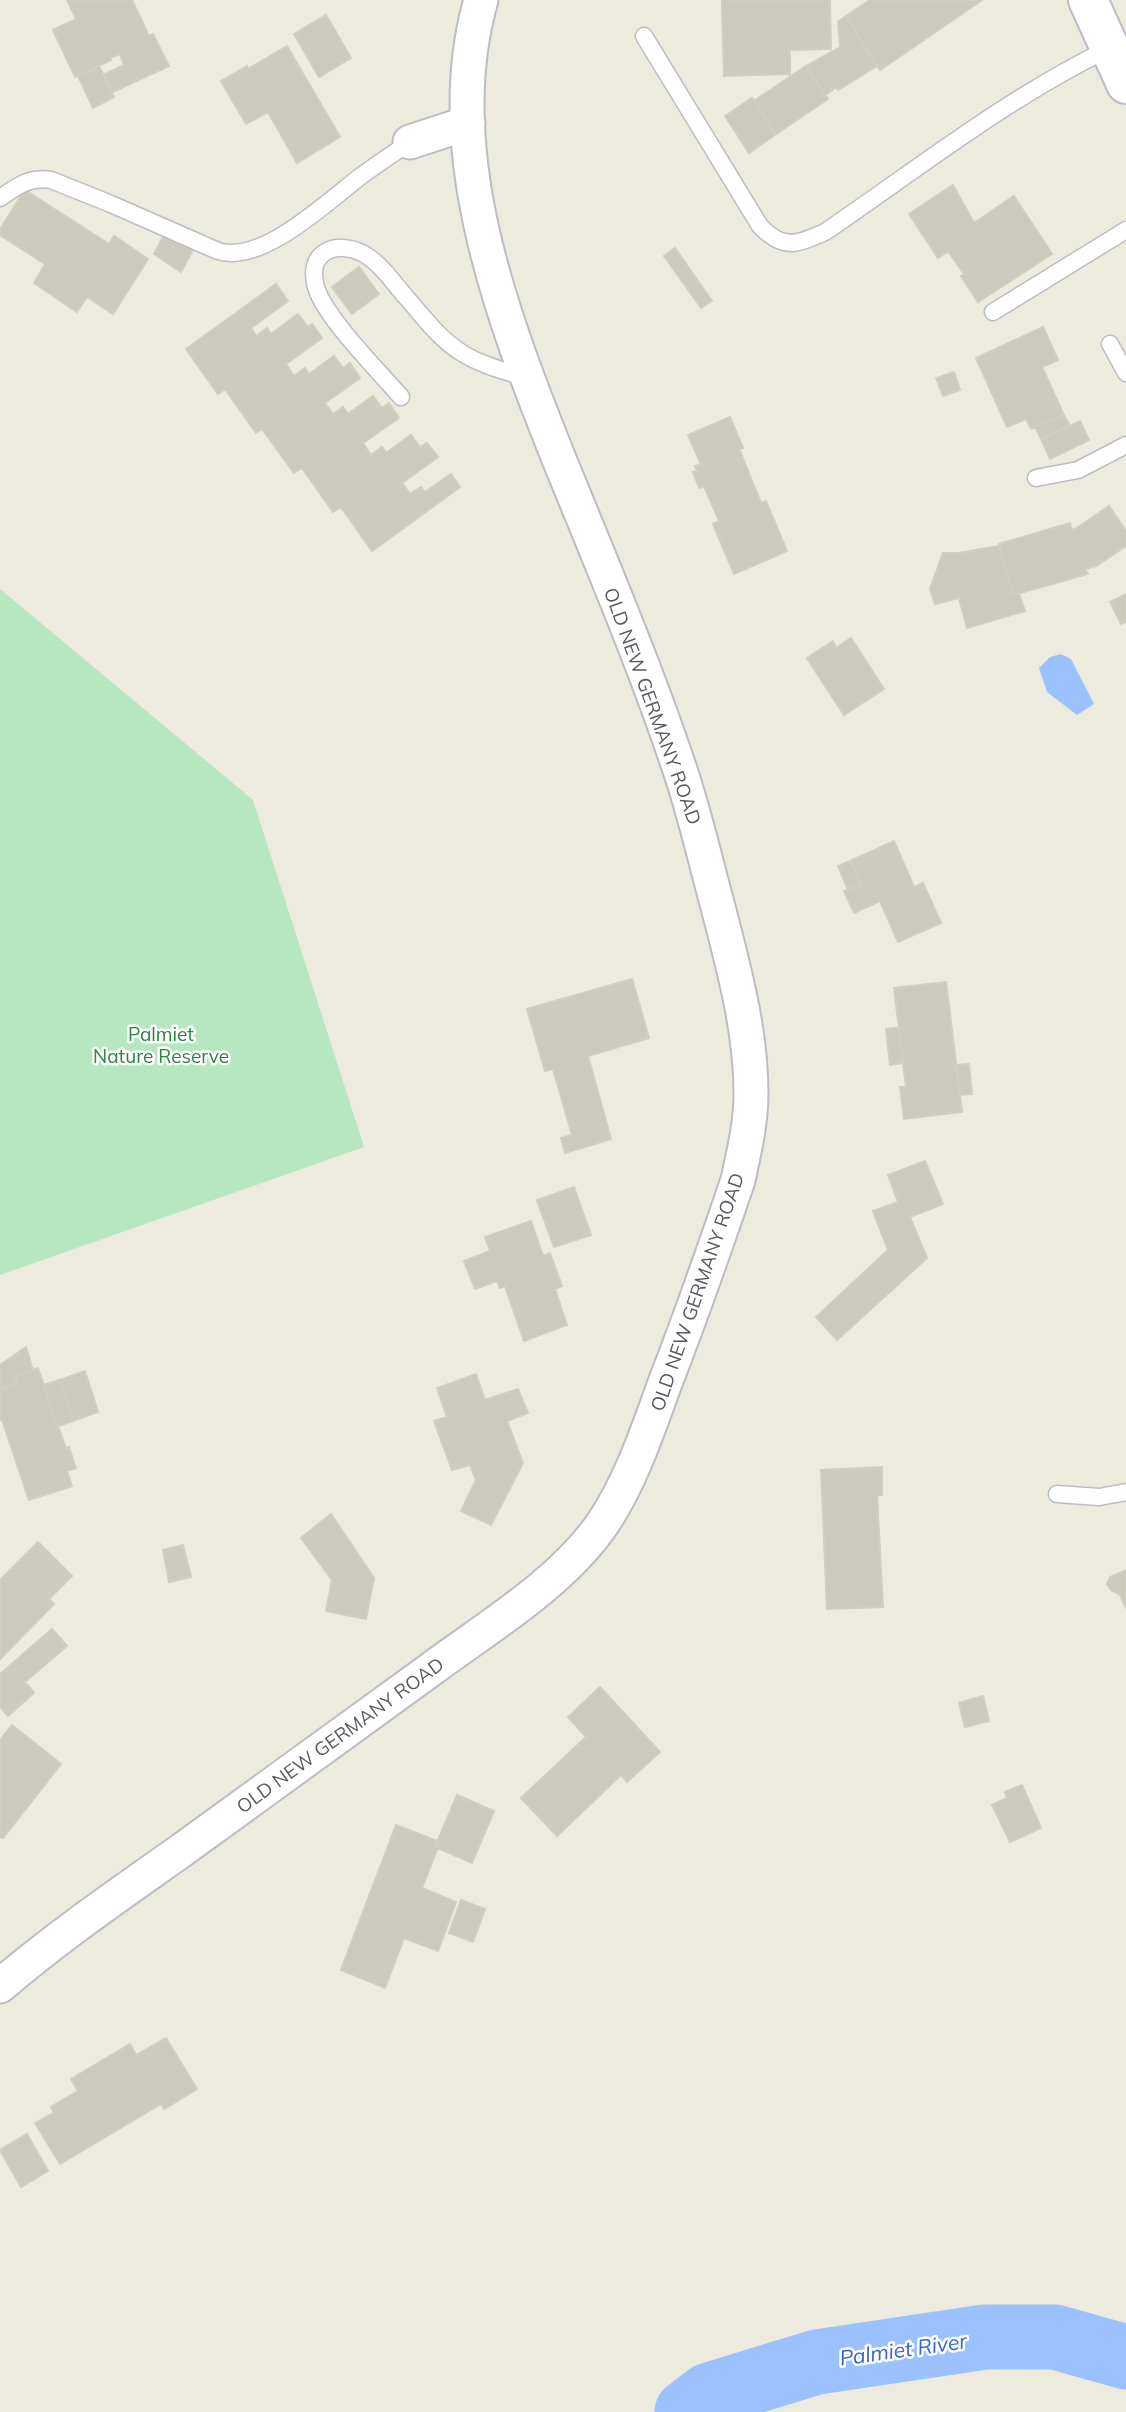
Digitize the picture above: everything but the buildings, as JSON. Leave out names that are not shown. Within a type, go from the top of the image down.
[{"type":"street","name":"OLD NEW GERMANY ROAD","points":[[0,1986],[33,1957],[521,1603],[554,1577],[581,1550],[603,1522],[628,1476],[738,1180],[747,1139],[751,1097],[749,1049],[738,985],[706,860],[682,776],[527,378],[484,244],[475,194],[468,123],[471,51],[481,0]]},
{"type":"street","points":[[1088,0],[1126,84]]},
{"type":"street","points":[[410,142],[468,123]]},
{"type":"lane","points":[[644,36],[760,226],[776,240],[793,244],[825,232],[1004,107],[1046,81],[1110,48]]},
{"type":"lane","points":[[0,198],[22,183],[51,180],[233,254],[259,247],[279,237],[410,142]]},
{"type":"lane","points":[[993,312],[1126,230]]},
{"type":"lane","points":[[401,397],[335,320],[318,292],[314,279],[315,265],[318,257],[327,251],[346,248],[369,257],[454,348],[472,359],[527,378]]},
{"type":"lane","points":[[1110,344],[1126,373]]},
{"type":"lane","points":[[1036,478],[1079,470],[1126,445]]},
{"type":"lane","points":[[1057,1494],[1099,1497],[1126,1492]]},
{"type":"green space","name":"Palmiet Nature Reserve","points":[[0,589],[253,800],[364,1147],[0,1275]]},
{"type":"water","points":[[1061,654],[1071,659],[1094,704],[1077,715],[1047,692],[1039,668],[1050,657]]},
{"type":"waterway","name":"Palmiet River","points":[[687,2412],[709,2395],[817,2362],[985,2337],[1055,2337],[1126,2357]]}]
